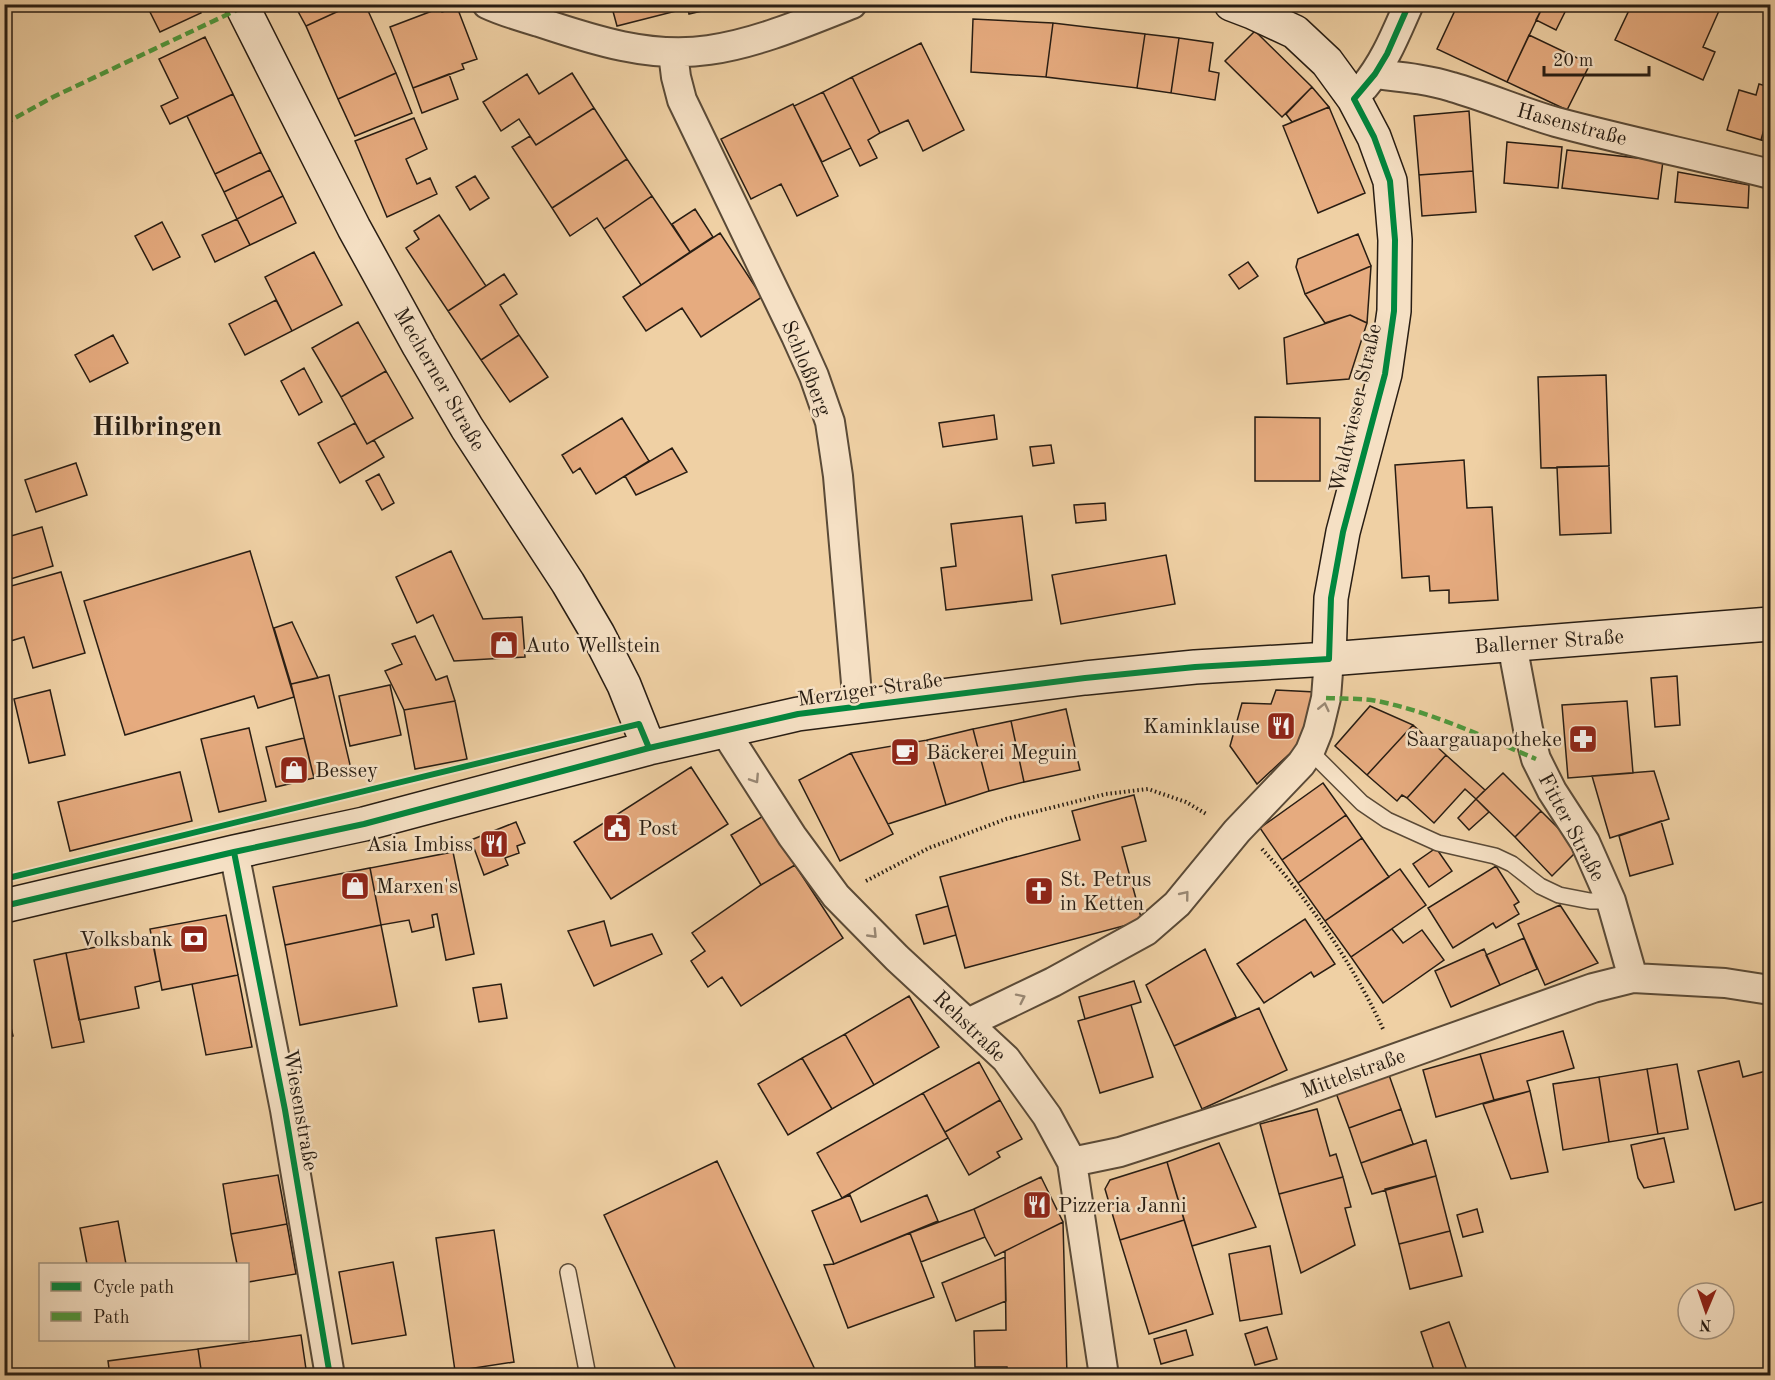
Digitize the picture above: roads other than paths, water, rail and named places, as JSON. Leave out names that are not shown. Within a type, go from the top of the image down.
[{"type":"main road","name":"Mecherner Straße","points":[[241,4],[354,228],[419,346],[467,428],[568,583],[598,634],[624,685],[649,748]]},
{"type":"main road","name":"Waldwieser Straße","points":[[1231,4],[1295,32],[1327,62],[1365,86],[1374,136],[1390,181],[1395,240],[1394,311],[1384,374],[1341,543],[1331,598],[1329,659]]},
{"type":"main road","name":"Ballerner Straße","points":[[1329,659],[1770,624]]},
{"type":"main road","name":"Merziger Straße","points":[[4,906],[364,824],[649,748],[798,714],[1118,674],[1329,659]]},
{"type":"street","points":[[487,4],[569,32],[633,49],[673,53],[709,50],[774,34],[852,4]]},
{"type":"street","points":[[1365,86],[1387,54],[1409,4]]},
{"type":"street","name":"Schloßberg","points":[[673,53],[682,100],[801,346],[830,422],[838,476],[858,706]]},
{"type":"street","name":"Hasenstraße","points":[[1365,86],[1421,79],[1588,130],[1770,174]]},
{"type":"street","name":"Fitter Straße","points":[[1512,644],[1527,729],[1536,759],[1552,791],[1585,842],[1611,901],[1633,978]]},
{"type":"street","points":[[968,1023],[1053,982],[1146,931],[1177,904],[1237,831],[1301,764],[1310,751],[1318,731],[1326,698],[1329,659]]},
{"type":"street","name":"Rehstraße","points":[[724,730],[792,836],[836,896],[897,958],[1006,1059],[1047,1116],[1072,1162],[1104,1376]]},
{"type":"street","name":"Wiesenstraße","points":[[234,852],[285,1110],[330,1376]]},
{"type":"street","points":[[1633,978],[1725,983],[1770,990]]},
{"type":"street","name":"Mittelstraße","points":[[1072,1162],[1120,1152],[1247,1111],[1593,988],[1633,978]]},
{"type":"lane","points":[[1310,751],[1362,803],[1387,820],[1438,843],[1495,856],[1512,864],[1540,886],[1559,895],[1590,901],[1611,901]]},
{"type":"lane","points":[[568,1272],[588,1376]]},
{"type":"place","name":"Auto Wellstein","points":[[504,645]]},
{"type":"place","name":"Kaminklause","points":[[1281,726]]},
{"type":"place","name":"Saargauapotheke","points":[[1583,739]]},
{"type":"place","name":"Bäckerei Meguin","points":[[905,752]]},
{"type":"place","name":"Bessey","points":[[294,770]]},
{"type":"place","name":"Post","points":[[617,828]]},
{"type":"place","name":"Asia Imbiss","points":[[494,844]]},
{"type":"place","name":"Marxen's","points":[[355,886]]},
{"type":"place","name":"St. Petrus in Ketten","points":[[1039,891]]},
{"type":"place","name":"Volksbank","points":[[194,939]]},
{"type":"place","name":"Pizzeria Janni","points":[[1037,1205]]},
{"type":"district","name":"Hilbringen","points":[[157,426]]}]
